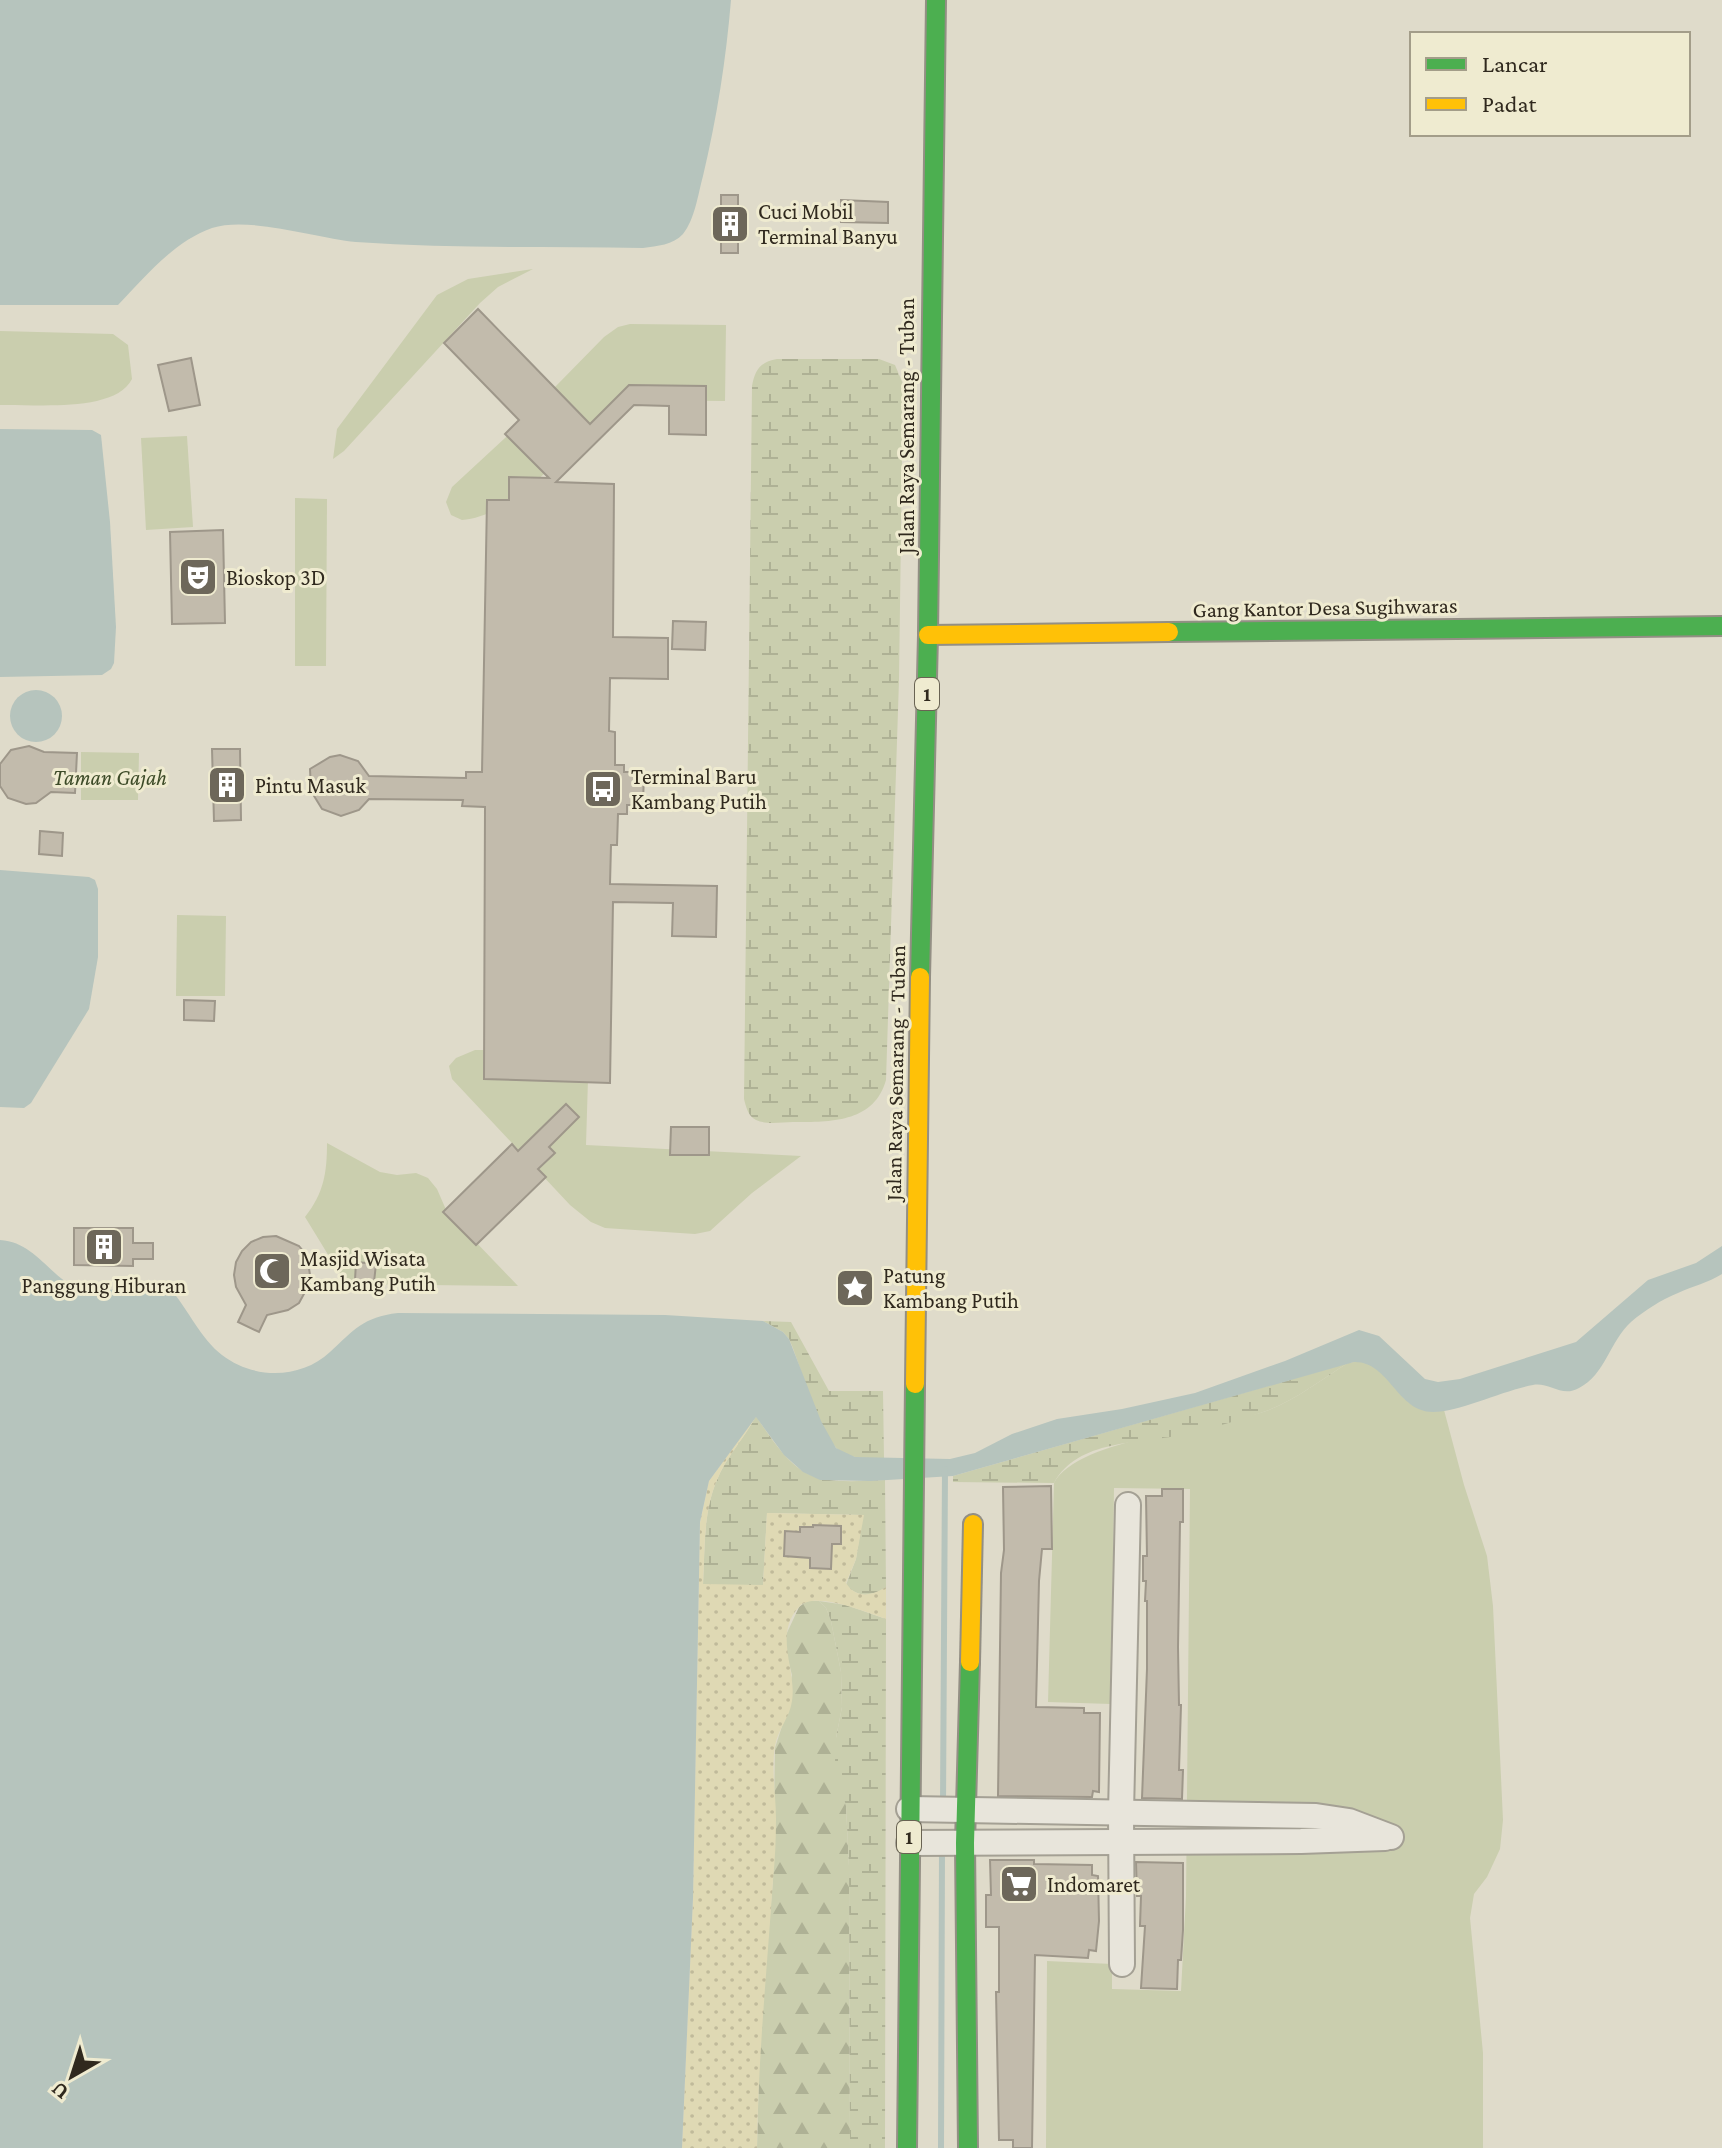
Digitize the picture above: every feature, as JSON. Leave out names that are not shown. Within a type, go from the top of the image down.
[{"type":"main road","name":"Jalan Raya Semarang - Tuban","points":[[907,2148],[918,1809],[912,1527],[936,0]]},
{"type":"main road","name":"Gang Kantor Desa Sugihwaras","points":[[928,635],[1722,626]]},
{"type":"main road","points":[[968,2148],[959,1810],[973,1524]]},
{"type":"street","points":[[1122,1964],[1121,1813],[1128,1505]]},
{"type":"street","points":[[916,1843],[1391,1837],[1366,1826],[1334,1818],[918,1809]]},
{"type":"street","points":[[1244,1841],[1245,1816]]},
{"type":"green space","points":[[533,269],[498,287],[480,303],[344,451],[333,459],[337,429],[437,295],[468,279]]},
{"type":"green space","points":[[630,324],[726,325],[725,401],[617,400],[546,472],[504,505],[462,520],[451,515],[446,502],[452,487],[604,337],[618,327]]},
{"type":"green space","points":[[0,331],[113,334],[128,345],[132,379],[123,390],[92,402],[0,405]]},
{"type":"green space","points":[[777,359],[879,359],[895,365],[903,384],[899,680],[886,1080],[872,1105],[849,1117],[774,1123],[753,1118],[744,1099],[752,386],[759,368]]},
{"type":"green space","points":[[187,436],[193,527],[146,530],[141,438]]},
{"type":"green space","points":[[295,498],[327,499],[326,666],[295,666]]},
{"type":"green space","name":"Taman Gajah","points":[[81,752],[139,753],[138,800],[81,800]]},
{"type":"green space","points":[[177,915],[226,916],[225,996],[176,996]]},
{"type":"green space","points":[[475,1050],[488,1050],[588,1079],[586,1145],[801,1156],[752,1193],[710,1231],[695,1234],[605,1228],[591,1222],[570,1205],[452,1079],[449,1066],[456,1058]]},
{"type":"green space","points":[[327,1143],[380,1172],[397,1175],[416,1173],[428,1178],[437,1189],[447,1212],[518,1286],[346,1284],[305,1217],[323,1182]]},
{"type":"green space","points":[[763,1321],[791,1322],[829,1391],[883,1391],[884,1458],[846,1455],[836,1448],[812,1403],[789,1339]]},
{"type":"green space","points":[[1360,1361],[1382,1373],[1417,1407],[1429,1411],[1444,1410],[1487,1556],[1493,1606],[1503,1820],[1500,1849],[1487,1877],[1474,1894],[1470,1918],[1483,2053],[1483,2148],[1046,2148],[1047,1961],[1112,1964],[1112,1989],[1181,1991],[1186,1897],[1190,1489],[1114,1488],[1111,1704],[1048,1702],[1054,1483],[1068,1467],[1091,1455],[1151,1436],[1269,1410],[1299,1395],[1348,1363]]},
{"type":"green space","points":[[1348,1363],[1299,1395],[1269,1410],[1192,1433],[1094,1451],[1078,1458],[1054,1483],[953,1482],[953,1476]]},
{"type":"green space","points":[[756,1416],[784,1454],[808,1474],[839,1481],[885,1480],[886,1587],[865,1595],[846,1585],[856,1559],[863,1515],[767,1513],[763,1585],[703,1585],[712,1492],[725,1464]]},
{"type":"green space","points":[[807,1601],[819,1601],[826,1608],[841,1672],[842,1707],[836,1738],[846,1806],[849,1866],[850,2148],[757,2148],[760,2032],[773,1880],[775,1748],[792,1675],[786,1652],[786,1635],[799,1607]]},
{"type":"green space","points":[[819,1601],[846,1605],[886,1619],[885,2148],[850,2148],[849,1866],[846,1806],[835,1762],[842,1707],[841,1672],[831,1621],[826,1608]]},
{"type":"sand","points":[[756,1416],[725,1464],[712,1492],[703,1584],[763,1585],[767,1513],[864,1515],[856,1559],[846,1583],[859,1594],[886,1587],[886,1619],[841,1604],[816,1601],[806,1602],[791,1618],[787,1641],[792,1701],[774,1755],[775,1850],[757,2148],[682,2148],[693,1898],[700,1523],[709,1481]]},
{"type":"shaded area","points":[[0,0],[731,0],[713,132],[698,198],[687,228],[670,243],[643,248],[392,244],[340,240],[263,226],[227,225],[212,228],[185,242],[160,261],[118,305],[0,305]]},
{"type":"shaded area","points":[[0,429],[92,430],[101,435],[116,627],[114,663],[102,675],[0,677]]},
{"type":"shaded area","points":[[36,690],[55,697],[62,716],[55,735],[36,742],[17,735],[10,716],[17,697]]},
{"type":"shaded area","points":[[0,870],[89,877],[95,880],[98,889],[98,957],[89,1009],[31,1103],[24,1108],[0,1107]]},
{"type":"shaded area","points":[[0,1240],[23,1247],[78,1289],[172,1291],[201,1333],[222,1355],[248,1369],[262,1372],[291,1372],[305,1368],[367,1321],[398,1313],[665,1315],[763,1321],[789,1339],[821,1421],[836,1448],[855,1457],[950,1459],[975,1453],[1012,1434],[1057,1419],[1195,1393],[1285,1361],[1359,1330],[1379,1336],[1425,1379],[1438,1382],[1460,1379],[1576,1342],[1648,1280],[1696,1263],[1722,1246],[1722,1274],[1665,1299],[1636,1318],[1618,1338],[1595,1375],[1573,1391],[1533,1385],[1444,1411],[1421,1410],[1401,1396],[1376,1369],[1354,1362],[953,1476],[871,1481],[820,1480],[803,1472],[784,1455],[756,1417],[709,1481],[700,1522],[693,1898],[682,2148],[0,2148]]},
{"type":"building","name":"Cuci Mobil Terminal Banyu","points":[[721,195],[738,195],[738,253],[721,253]]},
{"type":"building","points":[[841,200],[888,202],[888,223],[841,222]]},
{"type":"building","points":[[478,309],[590,424],[629,385],[706,386],[706,435],[669,434],[669,406],[634,405],[556,482],[614,484],[613,637],[668,638],[668,679],[610,678],[609,731],[615,732],[615,765],[624,765],[624,772],[644,772],[643,805],[627,805],[627,814],[618,814],[617,845],[611,845],[610,884],[717,886],[716,937],[672,936],[673,903],[613,902],[610,1083],[484,1079],[485,807],[462,806],[463,800],[369,799],[359,810],[341,816],[322,809],[311,791],[310,769],[330,757],[340,755],[358,761],[369,776],[466,778],[466,772],[482,772],[487,500],[509,500],[509,477],[549,478],[505,434],[519,420],[444,343]]},
{"type":"building","points":[[191,358],[200,405],[169,411],[158,365]]},
{"type":"building","name":"Bioskop 3D","points":[[223,530],[225,623],[172,624],[170,532]]},
{"type":"building","points":[[673,621],[706,622],[705,650],[672,649]]},
{"type":"building","points":[[29,746],[44,752],[77,753],[75,793],[51,792],[36,803],[26,804],[8,798],[0,786],[0,764],[11,750]]},
{"type":"building","name":"Pintu Masuk","points":[[212,749],[240,749],[241,820],[214,821]]},
{"type":"building","points":[[40,831],[63,833],[62,856],[39,854]]},
{"type":"building","points":[[184,1000],[215,1001],[214,1021],[184,1020]]},
{"type":"building","points":[[566,1104],[579,1117],[549,1147],[555,1153],[538,1169],[546,1177],[476,1245],[443,1212],[512,1144],[518,1151]]},
{"type":"building","points":[[671,1127],[709,1127],[709,1155],[670,1155]]},
{"type":"building","name":"Panggung Hiburan","points":[[74,1228],[133,1228],[133,1243],[153,1243],[153,1259],[133,1259],[133,1266],[74,1265]]},
{"type":"building","name":"Masjid Wisata Kambang Putih","points":[[276,1236],[299,1246],[307,1256],[311,1281],[299,1303],[288,1310],[267,1315],[259,1332],[238,1322],[246,1305],[236,1287],[236,1262],[251,1242]]},
{"type":"building","points":[[356,1262],[376,1264],[374,1282],[355,1280]]},
{"type":"building","points":[[1051,1486],[1052,1549],[1042,1549],[1039,1581],[1036,1707],[1084,1708],[1084,1713],[1100,1713],[1099,1792],[1093,1791],[1092,1797],[998,1796],[1003,1487]]},
{"type":"building","points":[[1162,1489],[1183,1489],[1178,1647],[1182,1799],[1142,1798],[1147,1669],[1147,1601],[1146,1581],[1143,1581],[1143,1556],[1147,1556],[1146,1496],[1162,1496]]},
{"type":"building","points":[[841,1526],[841,1544],[832,1544],[831,1569],[810,1568],[810,1558],[784,1556],[785,1531],[800,1532],[800,1527]]},
{"type":"building","points":[[990,1860],[1092,1865],[1092,1875],[1098,1876],[1096,1951],[1089,1950],[1088,1958],[1035,1955],[1032,2148],[1013,2148],[1013,2140],[999,2140],[996,1992],[999,1992],[999,1927],[986,1927],[986,1895],[991,1895]]},
{"type":"building","points":[[1136,1862],[1183,1863],[1183,1930],[1177,1989],[1141,1988],[1145,1926],[1140,1926],[1141,1896],[1137,1896]]},
{"type":"waterway","points":[[943,1806],[945,1469]]},
{"type":"waterway","points":[[941,2148],[942,1849]]},
{"type":"traffic: fast","points":[[920,977],[936,0]]},
{"type":"traffic: fast","points":[[1169,632],[1722,626]]},
{"type":"traffic: fast","points":[[907,2148],[915,1384]]},
{"type":"traffic: fast","points":[[968,2148],[965,1843],[970,1662]]},
{"type":"traffic: slow","points":[[928,635],[1169,632]]},
{"type":"traffic: slow","points":[[915,1384],[920,977]]},
{"type":"traffic: slow","points":[[970,1662],[973,1524]]},
{"type":"place","name":"Cuci Mobil Terminal Banyu","points":[[730,224]]},
{"type":"place","name":"Bioskop 3D","points":[[198,577]]},
{"type":"place","name":"Pintu Masuk","points":[[227,785]]},
{"type":"place","name":"Terminal Baru Kambang Putih","points":[[603,789]]},
{"type":"place","name":"Panggung Hiburan","points":[[104,1247]]},
{"type":"place","name":"Masjid Wisata Kambang Putih","points":[[272,1271]]},
{"type":"place","name":"Patung Kambang Putih","points":[[855,1288]]},
{"type":"place","name":"Indomaret","points":[[1019,1884]]}]
